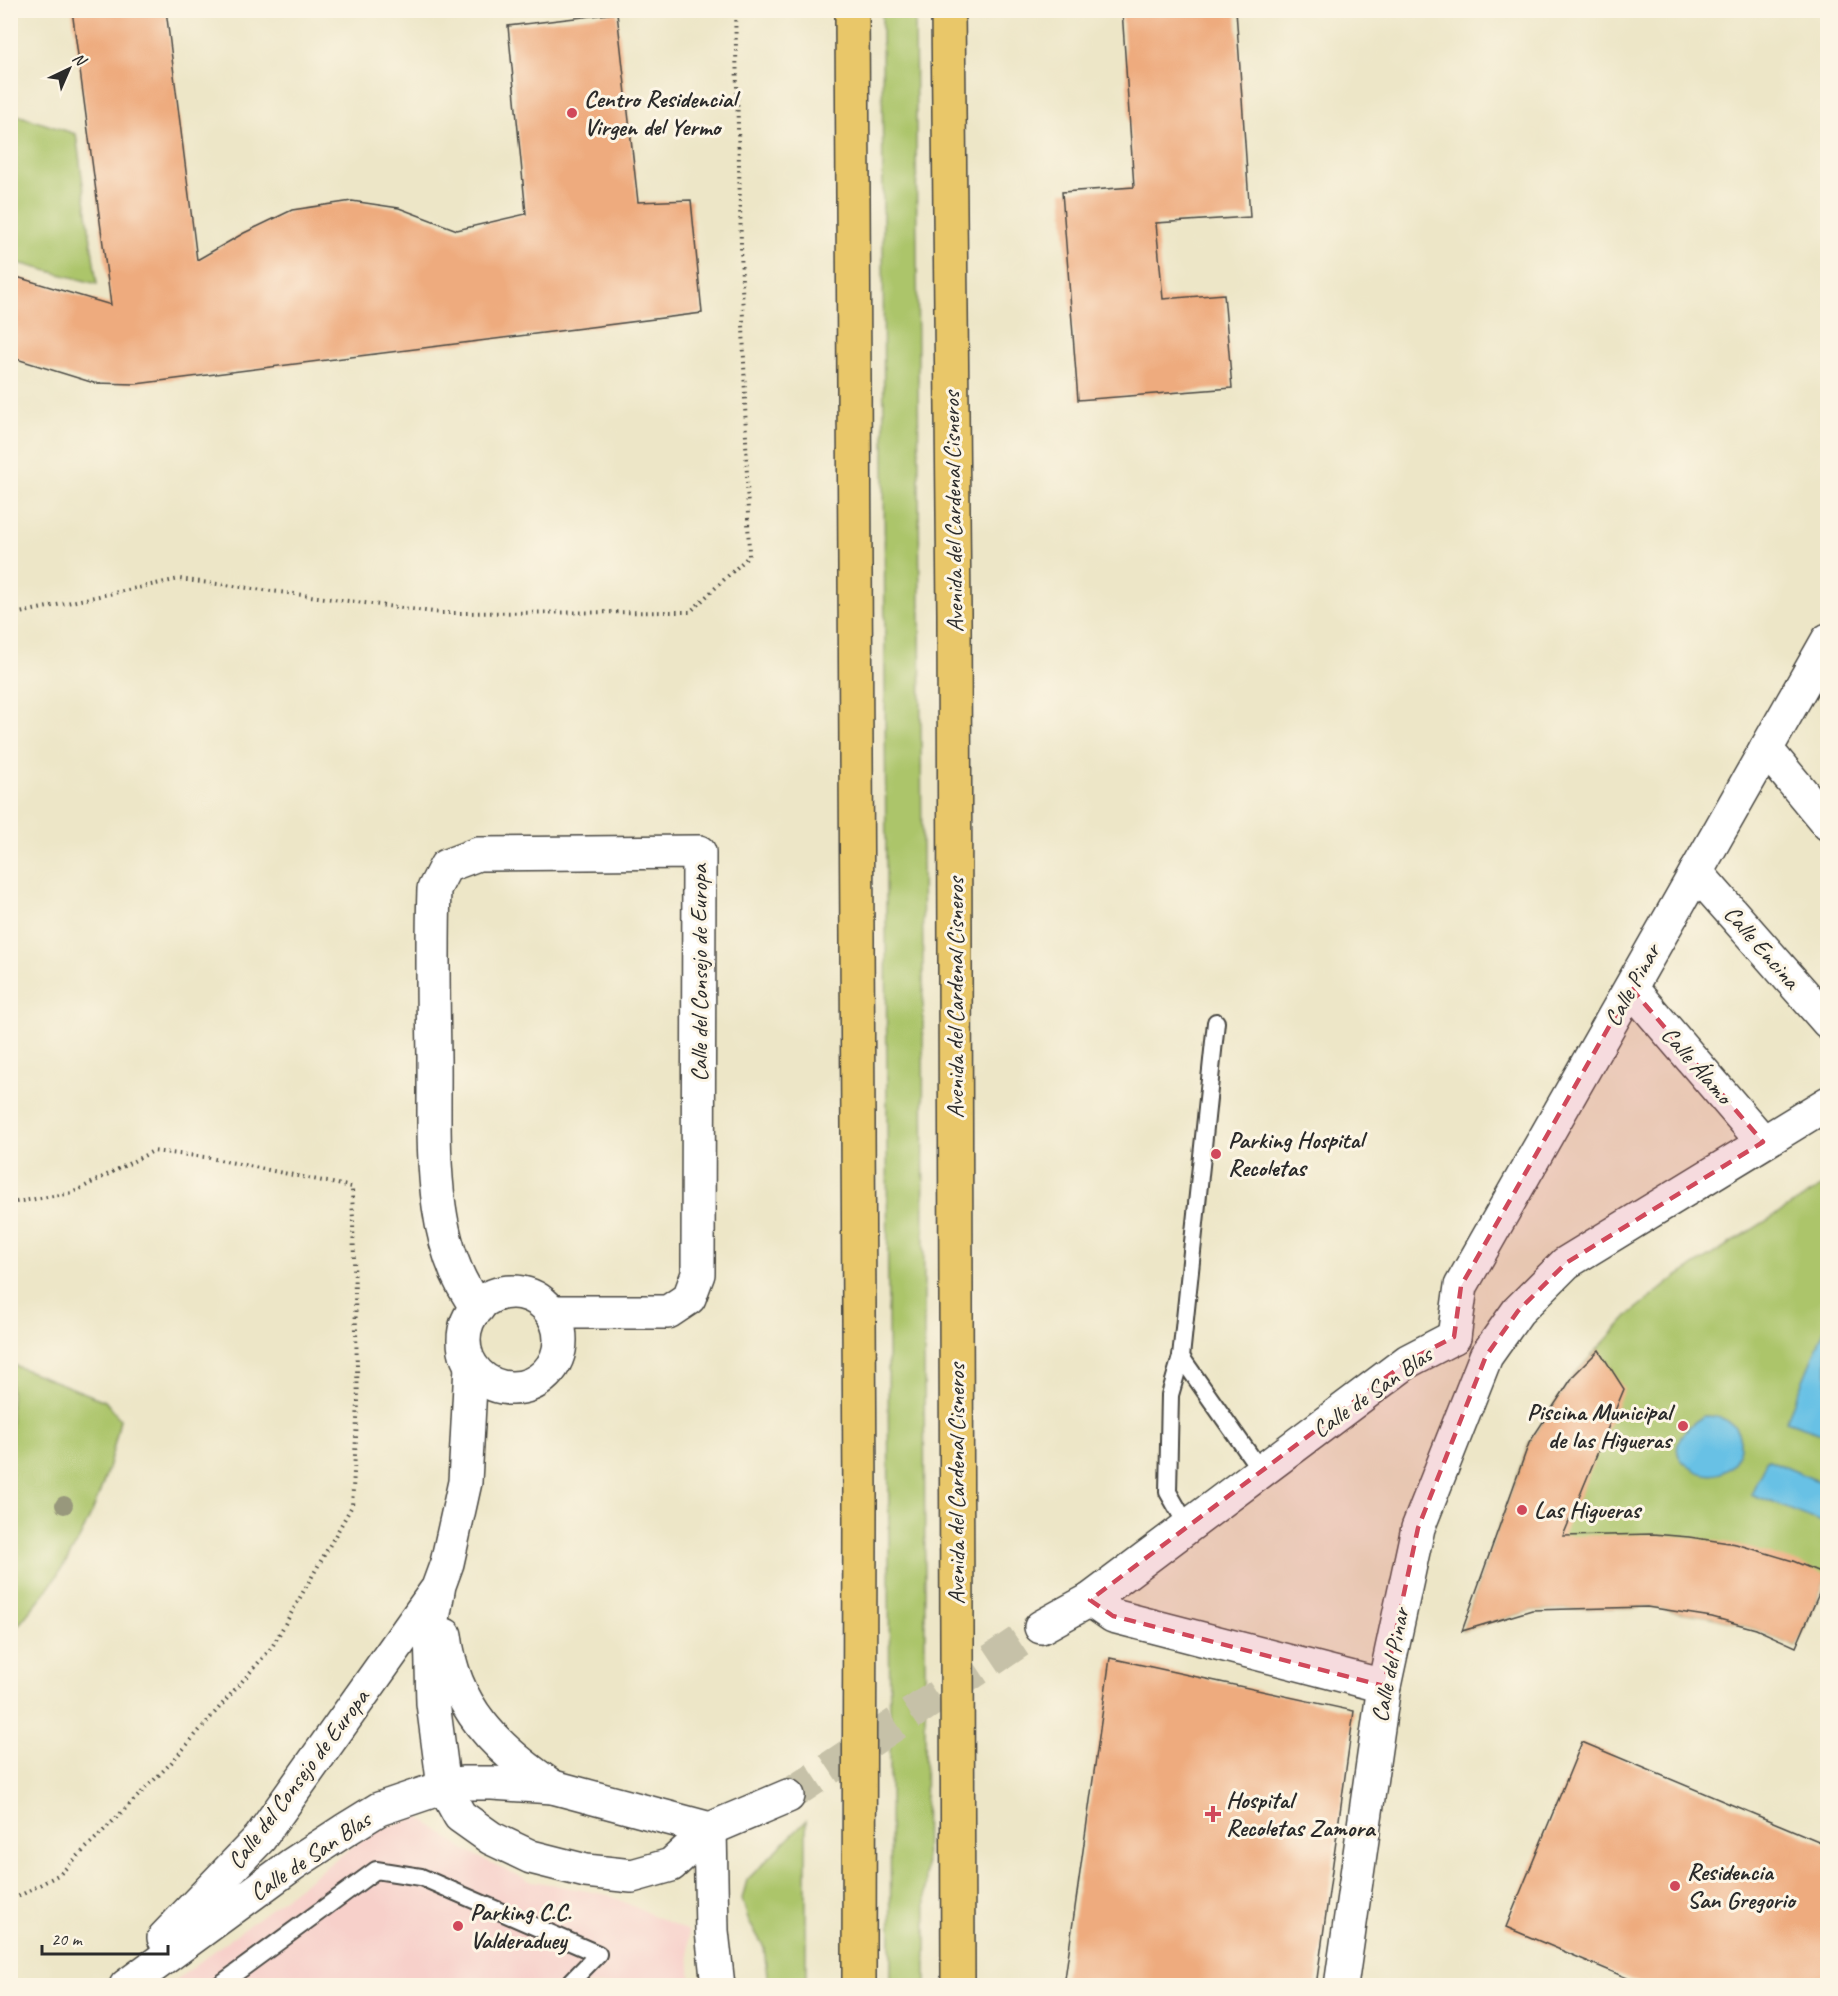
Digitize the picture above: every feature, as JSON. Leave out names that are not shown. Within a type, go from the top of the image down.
[{"type":"highway","points":[[852,10],[860,1475],[859,1986]]},
{"type":"highway","name":"Avenida del Cardenal Cisneros","points":[[948,10],[954,613],[958,1986]]},
{"type":"street","name":"Calle Pinar","points":[[1454,1337],[1461,1286],[1827,640]]},
{"type":"street","points":[[1766,749],[1827,824]]},
{"type":"street","name":"Calle del Consejo de Europa","points":[[478,1308],[464,1291],[450,1253],[437,1194],[434,889],[446,866],[478,854],[699,852],[698,1275],[689,1298],[668,1312],[551,1312]]},
{"type":"street","name":"Calle Encina","points":[[1696,872],[1827,1022]]},
{"type":"street","name":"Calle Álamo","points":[[1631,988],[1763,1142]]},
{"type":"street","points":[[1486,1356],[1518,1311],[1566,1263],[1827,1103]]},
{"type":"street","points":[[508,1292],[526,1294],[540,1301],[551,1312],[559,1327],[560,1349],[550,1372],[536,1383],[520,1389],[503,1388],[487,1382],[471,1366],[465,1351],[464,1336],[468,1320],[484,1301],[508,1292]]},
{"type":"street","name":"Calle de San Blas","points":[[1041,1627],[1090,1600],[1408,1361],[1454,1337],[1486,1356]]},
{"type":"street","name":"Calle del Pinar","points":[[1341,1986],[1383,1686],[1418,1528],[1486,1356]]},
{"type":"street","name":"Calle del Consejo de Europa","points":[[444,1787],[433,1703],[431,1630],[439,1585],[447,1563],[465,1482],[471,1366]]},
{"type":"street","name":"Calle del Consejo de Europa","points":[[439,1585],[448,1660],[466,1700],[487,1734],[516,1762],[553,1787]]},
{"type":"street","name":"Calle del Consejo de Europa","points":[[117,1986],[260,1838],[439,1585]]},
{"type":"street","points":[[1090,1600],[1113,1616],[1383,1686]]},
{"type":"street","name":"Calle de San Blas","points":[[126,1986],[293,1864],[345,1830],[379,1809],[444,1787],[462,1783],[553,1787],[710,1829]]},
{"type":"street","points":[[444,1787],[460,1816],[491,1838],[531,1857],[586,1871],[632,1876],[671,1866],[710,1829],[788,1796]]},
{"type":"street","points":[[710,1829],[712,1931],[718,1986]]},
{"type":"lane","points":[[1188,1527],[1168,1492],[1170,1395],[1181,1357],[1216,1022]]},
{"type":"lane","points":[[1181,1357],[1261,1472]]},
{"type":"lane","points":[[218,1986],[376,1870],[422,1877],[598,1954],[567,1986]]},
{"type":"path","points":[[10,615],[179,579],[441,613],[690,612],[749,556],[735,10]]},
{"type":"path","points":[[10,1203],[72,1193],[153,1151],[205,1157],[352,1187],[358,1403],[352,1506],[272,1647],[171,1763],[60,1874],[10,1901]]},
{"type":"highlighted area","points":[[1631,988],[1763,1142],[1566,1263],[1518,1311],[1486,1356],[1418,1528],[1384,1686],[1113,1616],[1090,1600],[1408,1361],[1454,1337],[1461,1286]]},
{"type":"shaded area","name":"Parking C.C. Valderaduey","points":[[418,1816],[468,1852],[528,1880],[608,1895],[688,1931],[691,1985],[168,1986],[369,1834]]},
{"type":"green space","points":[[882,11],[915,11],[923,971],[926,1986],[891,1985]]},
{"type":"green space","points":[[11,113],[76,134],[97,284],[11,261]]},
{"type":"green space","name":"Piscina Municipal de las Higueras","points":[[1827,1183],[1827,1575],[1796,1647],[1756,1629],[1712,1617],[1647,1607],[1532,1610],[1462,1631],[1529,1443],[1574,1375],[1630,1314],[1676,1277]]},
{"type":"green space","points":[[11,1364],[105,1401],[120,1419],[108,1470],[90,1518],[51,1584],[11,1632]]},
{"type":"green space","points":[[806,1821],[806,1985],[768,1985],[764,1947],[749,1922],[742,1899],[747,1880]]},
{"type":"water","points":[[1827,1323],[1827,1435],[1786,1421]]},
{"type":"water","points":[[1704,1416],[1723,1419],[1735,1428],[1740,1440],[1738,1454],[1732,1465],[1720,1473],[1706,1474],[1688,1466],[1678,1452],[1680,1438]]},
{"type":"water","points":[[1767,1459],[1827,1485],[1826,1524],[1751,1494]]},
{"type":"building","name":"Centro Residencial Virgen del Yermo","points":[[72,10],[166,10],[197,260],[244,233],[292,210],[352,201],[399,208],[457,230],[526,214],[508,26],[617,13],[638,202],[691,200],[702,313],[136,384],[94,383],[10,357],[10,275],[111,305]]},
{"type":"building","points":[[1122,10],[1236,10],[1250,217],[1156,223],[1163,299],[1224,294],[1232,388],[1078,400],[1062,192],[1134,187]]},
{"type":"building","points":[[1599,1350],[1624,1389],[1563,1536],[1653,1534],[1689,1537],[1736,1544],[1793,1561],[1827,1575],[1796,1647],[1756,1629],[1712,1617],[1647,1607],[1532,1610],[1462,1631],[1529,1443],[1574,1375]]},
{"type":"building","name":"Hospital Recoletas Zamora","points":[[1110,1658],[1354,1711],[1316,1986],[1064,1986]]},
{"type":"building","name":"Residencia San Gregorio","points":[[1582,1742],[1828,1845],[1828,1986],[1646,1986],[1506,1927]]},
{"type":"tunnel","points":[[788,1796],[1041,1627]]},
{"type":"place","name":"Centro Residencial Virgen del Yermo","points":[[572,113]]},
{"type":"place","name":"Parking Hospital Recoletas","points":[[1216,1154]]},
{"type":"place","name":"Piscina Municipal de las Higueras","points":[[1683,1426]]},
{"type":"place","name":"Las Higueras","points":[[1522,1510]]},
{"type":"place","name":"Hospital Recoletas Zamora","points":[[1213,1814]]},
{"type":"place","name":"Residencia San Gregorio","points":[[1675,1886]]},
{"type":"place","name":"Parking C.C. Valderaduey","points":[[458,1926]]}]
